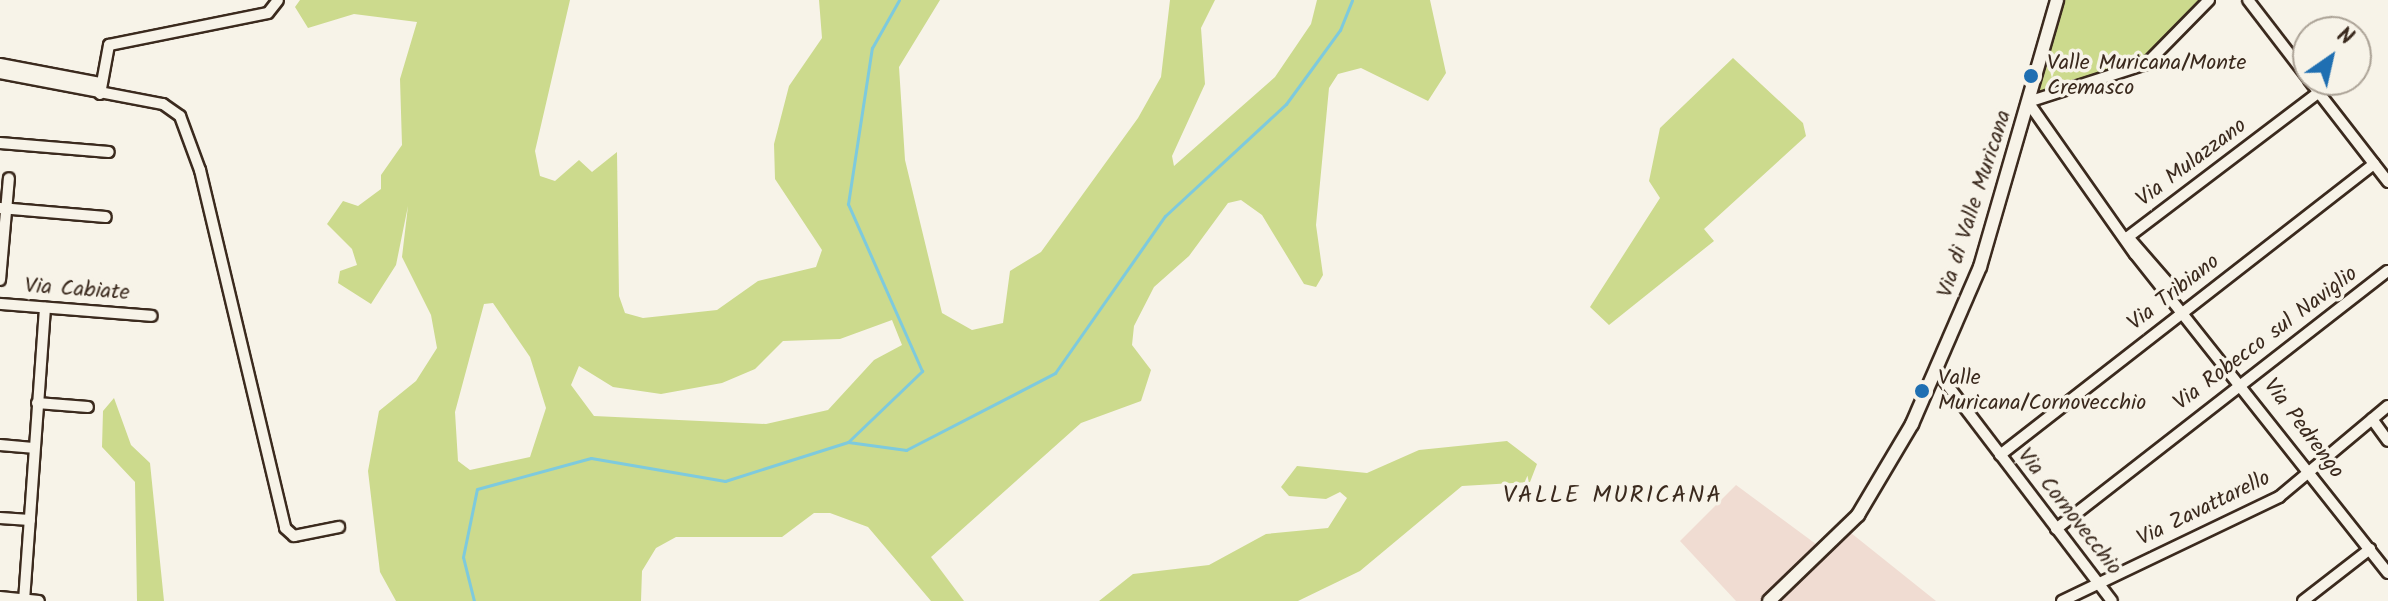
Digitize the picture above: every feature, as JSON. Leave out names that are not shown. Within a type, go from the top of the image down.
[{"type":"street","points":[[101,88],[111,44],[268,13],[278,0]]},
{"type":"street","name":"Via di Valle Muricana","points":[[1769,601],[1876,492],[1936,370],[1980,267],[2057,0]]},
{"type":"street","points":[[2028,102],[2146,64],[2209,0]]},
{"type":"street","points":[[2248,0],[2292,57]]},
{"type":"street","points":[[0,64],[163,104],[184,121],[285,528],[294,536],[339,527]]},
{"type":"street","points":[[0,73],[101,88]]},
{"type":"street","name":"Via Mulazzano","points":[[2128,237],[2314,96]]},
{"type":"street","points":[[2322,96],[2388,182]]},
{"type":"street","name":"Via Pedrengo","points":[[2028,102],[2128,237],[2143,246],[2185,310],[2388,573]]},
{"type":"street","points":[[0,143],[109,152]]},
{"type":"street","name":"Via Tribiano","points":[[2000,455],[2374,164]]},
{"type":"street","points":[[0,280],[9,178]]},
{"type":"street","points":[[4,208],[106,217]]},
{"type":"street","name":"Via Robecco sul Naviglio","points":[[2056,529],[2388,271]]},
{"type":"street","name":"Via Cabiate","points":[[0,304],[152,316]]},
{"type":"street","points":[[24,600],[45,308]]},
{"type":"street","name":"Via Cornovecchio","points":[[1936,370],[2112,601]]},
{"type":"street","points":[[37,403],[88,407]]},
{"type":"street","name":"Via Zavattarello","points":[[2062,601],[2279,497],[2388,406]]},
{"type":"street","points":[[2372,419],[2388,441]]},
{"type":"street","points":[[0,445],[33,448]]},
{"type":"street","points":[[0,518],[30,520]]},
{"type":"street","points":[[2303,601],[2370,549]]},
{"type":"street","points":[[0,597],[39,601]]},
{"type":"shaded area","points":[[1736,485],[1824,550],[1846,529],[1936,601],[1736,601],[1680,541]]},
{"type":"green space","points":[[300,0],[570,0],[535,151],[540,176],[555,181],[579,160],[592,172],[617,152],[619,296],[625,313],[643,318],[717,310],[758,281],[816,267],[822,250],[775,179],[774,144],[789,86],[822,38],[819,0],[940,0],[899,67],[905,160],[942,313],[972,330],[1003,323],[1010,271],[1041,252],[1138,118],[1161,77],[1170,0],[1215,0],[1201,28],[1205,84],[1172,156],[1174,166],[1275,77],[1311,24],[1317,0],[1430,0],[1446,73],[1428,101],[1361,68],[1338,74],[1329,88],[1316,225],[1323,275],[1316,287],[1304,284],[1262,215],[1241,200],[1228,203],[1189,256],[1154,287],[1134,326],[1132,345],[1151,370],[1141,401],[1081,423],[931,557],[964,601],[931,601],[868,527],[830,513],[814,513],[782,537],[676,537],[656,548],[642,571],[641,601],[396,601],[380,572],[368,471],[379,411],[416,381],[437,348],[431,315],[402,257],[408,206],[396,265],[371,304],[338,283],[340,271],[357,265],[352,249],[327,224],[343,201],[358,206],[381,189],[381,175],[402,145],[400,79],[417,22],[354,14],[308,28],[295,7]],"holes":[[[493,303],[530,357],[546,408],[530,457],[470,470],[458,461],[455,412],[484,304]],[[892,320],[902,345],[874,360],[828,410],[766,424],[594,416],[571,385],[579,366],[613,387],[661,394],[722,383],[755,369],[783,341],[840,339]]]},
{"type":"green space","points":[[2063,0],[2203,0],[2138,62],[2037,94]]},
{"type":"green space","points":[[1733,58],[1803,123],[1806,136],[1704,229],[1714,241],[1609,325],[1590,307],[1660,198],[1649,181],[1660,128]]},
{"type":"green space","points":[[114,398],[131,445],[150,463],[164,601],[137,601],[135,482],[102,447],[103,411]]},
{"type":"green space","points":[[1507,441],[1537,464],[1530,482],[1462,486],[1360,571],[1298,601],[1099,601],[1133,574],[1209,565],[1266,534],[1328,528],[1347,498],[1340,492],[1326,499],[1289,496],[1281,487],[1297,466],[1367,473],[1419,450]]},
{"type":"waterway","points":[[474,601],[463,557],[477,489],[591,458],[725,481],[848,442],[922,371],[848,204],[872,48],[899,0]]},
{"type":"waterway","points":[[848,442],[906,450],[1055,373],[1165,216],[1286,104],[1340,30],[1352,0]]},
{"type":"place","name":"Valle Muricana/Monte Cremasco","points":[[2031,76]]},
{"type":"place","name":"Valle Muricana/Cornovecchio","points":[[1922,391]]},
{"type":"district","name":"VALLE MURICANA","points":[[1613,496]]}]
